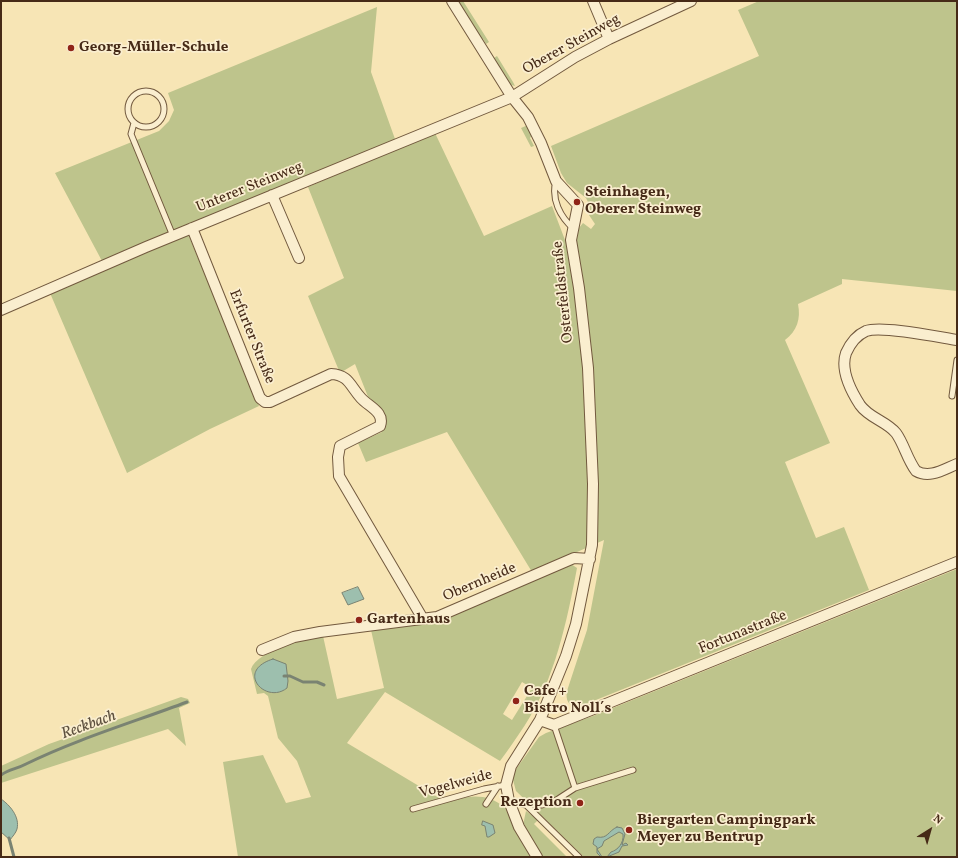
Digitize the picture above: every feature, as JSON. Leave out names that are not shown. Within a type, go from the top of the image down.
[{"type":"street","name":"Osterfeldstraße","points":[[452,1],[512,97],[528,117],[541,143],[556,181],[578,205],[572,240],[572,249],[579,288],[588,368],[593,484],[592,545],[576,624],[566,656],[540,720],[511,766],[502,785]]},
{"type":"street","points":[[593,1],[609,39]]},
{"type":"street","name":"Oberer Steinweg","points":[[512,97],[575,57],[609,39],[691,1]]},
{"type":"street","name":"Unterer Steinweg","points":[[1,310],[192,228],[512,97]]},
{"type":"street","points":[[272,196],[299,258]]},
{"type":"street","name":"Erfurter Straße","points":[[192,228],[260,398],[265,402],[270,402],[331,374],[338,374],[350,381],[361,398],[378,412],[382,421],[380,426],[340,446],[338,457],[339,476],[423,619]]},
{"type":"street","points":[[957,340],[881,329],[866,331],[857,337],[849,347],[844,366],[846,375],[860,404],[867,412],[888,425],[895,432],[916,471],[926,475],[932,474],[957,464]]},
{"type":"street","name":"Obernheide","points":[[262,650],[294,638],[320,632],[437,617],[574,558],[590,559]]},
{"type":"street","name":"Fortunastraße","points":[[554,725],[957,562]]},
{"type":"street","points":[[540,720],[554,725]]},
{"type":"street","points":[[502,785],[519,827],[537,857]]},
{"type":"lane","points":[[142,91],[149,91],[160,97],[165,108],[161,120],[157,124],[145,128],[134,123],[129,116],[128,110],[132,98],[142,91]]},
{"type":"lane","points":[[134,123],[131,134],[173,236]]},
{"type":"lane","points":[[556,181],[553,192],[557,206],[566,223],[574,229]]},
{"type":"lane","points":[[952,396],[957,360]]},
{"type":"lane","points":[[554,725],[576,788]]},
{"type":"lane","points":[[526,806],[542,805],[555,801],[576,788],[633,770]]},
{"type":"lane","points":[[486,804],[502,785]]},
{"type":"lane","name":"Vogelweide","points":[[413,809],[502,785]]},
{"type":"lane","name":"Vogelweide","points":[[509,801],[526,806],[579,857]]},
{"type":"green space","points":[[458,1],[463,1],[489,42],[486,44],[483,39],[479,38]]},
{"type":"green space","points":[[759,1],[957,1],[957,291],[842,279],[842,284],[798,304],[799,315],[797,324],[793,333],[785,340],[830,443],[785,462],[816,538],[844,527],[869,590],[581,706],[574,706],[568,701],[567,691],[587,630],[604,540],[532,572],[447,432],[366,462],[358,443],[382,432],[355,364],[340,373],[308,296],[344,278],[308,187],[435,133],[484,236],[552,206],[565,240],[577,238],[579,228],[583,223],[591,229],[595,224],[589,215],[589,204],[586,198],[567,183],[561,173],[551,146],[759,56],[738,10]]},
{"type":"green space","points":[[377,7],[371,72],[395,139],[306,178],[102,261],[55,173],[159,131],[169,121],[174,110],[168,93]]},
{"type":"green space","points":[[497,56],[515,86],[508,84],[497,64],[491,60]]},
{"type":"green space","points":[[528,125],[533,134],[530,138],[534,146],[531,147],[521,128]]},
{"type":"green space","points":[[188,234],[259,406],[210,429],[127,473],[50,293]]},
{"type":"green space","points":[[571,564],[577,568],[564,629],[552,669],[544,689],[525,725],[500,761],[385,692],[347,743],[444,801],[468,797],[483,797],[498,803],[505,808],[531,857],[238,857],[223,762],[263,755],[286,803],[311,797],[297,761],[278,738],[268,696],[264,693],[257,694],[251,669],[255,662],[263,656],[283,646],[323,636],[337,699],[384,688],[371,630],[439,622]],"holes":[[[522,682],[532,688],[512,720],[503,714]]]},
{"type":"green space","points":[[957,569],[957,857],[584,857],[516,791],[513,780],[514,772],[539,737],[546,733],[593,716]]},
{"type":"green space","points":[[181,697],[188,699],[190,703],[179,708],[186,746],[168,729],[1,783],[1,766],[49,744]]},
{"type":"green space","points":[[526,811],[538,820],[534,824],[567,857],[543,857],[523,825]]},
{"type":"shaded area","points":[[358,587],[364,599],[348,605],[342,593]]},
{"type":"shaded area","points":[[273,659],[286,664],[288,681],[287,688],[279,692],[270,692],[263,689],[255,678],[256,671],[262,664]]},
{"type":"shaded area","points":[[1,799],[11,808],[17,820],[18,825],[10,840],[1,832]]},
{"type":"shaded area","points":[[483,821],[493,825],[495,833],[489,837],[487,837],[485,826],[482,825]]},
{"type":"shaded area","points":[[617,827],[622,828],[625,834],[622,845],[626,843],[628,845],[622,846],[619,852],[607,857],[611,852],[618,848],[621,843],[623,834],[619,832],[604,841],[602,846],[597,849],[597,847],[593,844],[594,839],[597,837],[606,836]]},
{"type":"shaded area","points":[[597,849],[602,857],[597,853]]},
{"type":"waterway","name":"Reckbach","points":[[284,676],[290,676],[303,682],[317,682],[324,685]]},
{"type":"waterway","name":"Reckbach","points":[[1,775],[7,771],[23,766],[65,747],[187,702]]},
{"type":"waterway","points":[[9,838],[14,857]]},
{"type":"place","name":"Georg-Müller-Schule","points":[[71,48]]},
{"type":"place","name":"Steinhagen, Oberer Steinweg","points":[[577,202]]},
{"type":"place","name":"Gartenhaus","points":[[359,620]]},
{"type":"place","name":"Cafe + Bistro Noll´s","points":[[516,701]]},
{"type":"place","name":"Rezeption","points":[[580,803]]},
{"type":"place","name":"Biergarten Campingpark Meyer zu Bentrup","points":[[629,830]]}]
